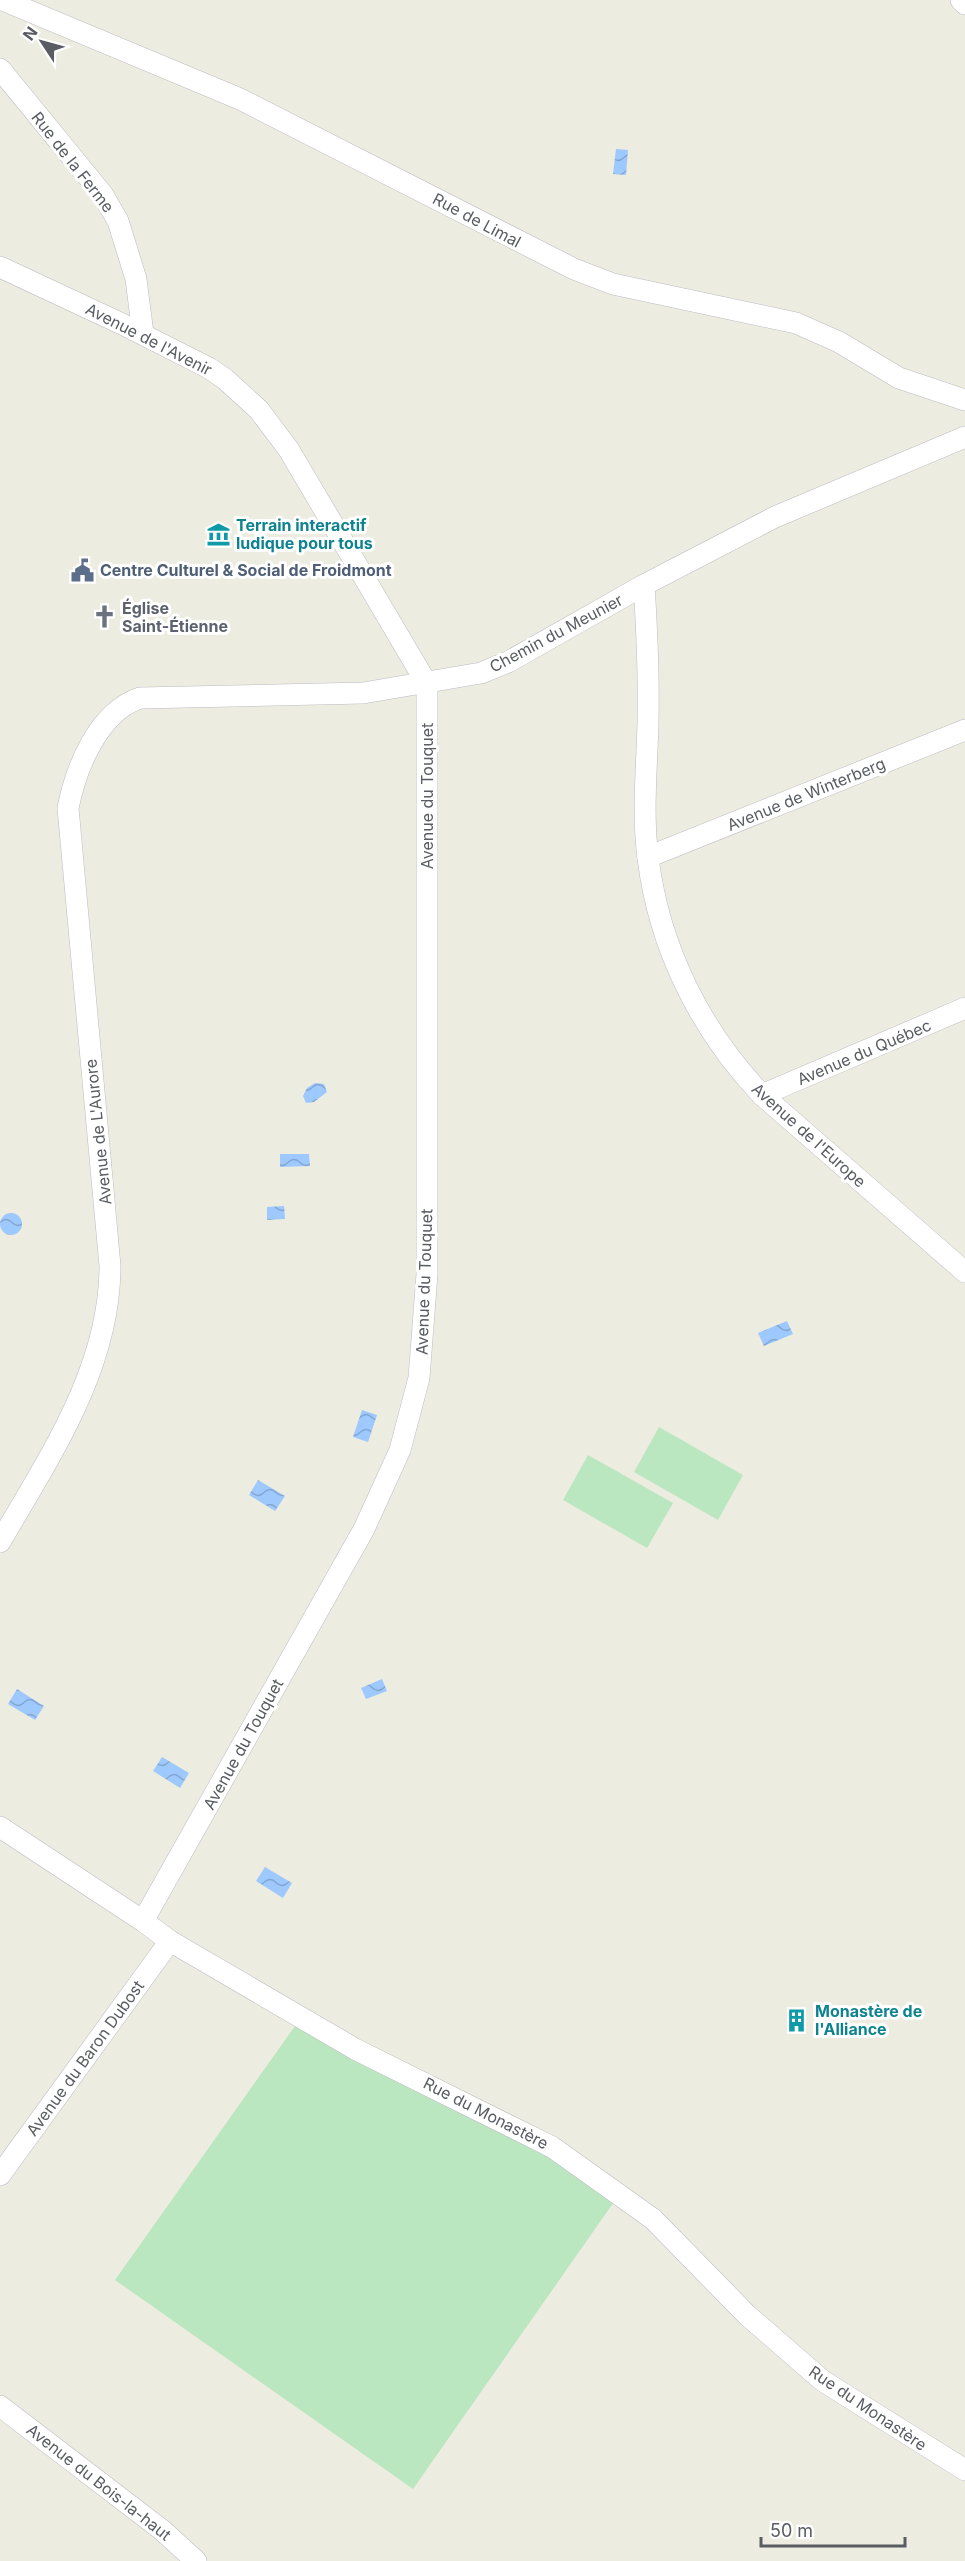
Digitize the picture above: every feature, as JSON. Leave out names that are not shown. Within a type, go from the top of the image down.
[{"type":"street","name":"Rue de Limal","points":[[3,0],[240,99],[574,269],[623,287],[796,323],[839,342],[899,378],[965,400]]},
{"type":"street","points":[[961,0],[965,4]]},
{"type":"street","name":"Rue de la Ferme","points":[[0,69],[103,195],[118,221],[136,279],[143,334]]},
{"type":"street","name":"Avenue de l'Avenir","points":[[0,267],[143,334],[225,379],[274,427],[366,578],[427,684]]},
{"type":"street","name":"Chemin du Meunier","points":[[119,712],[129,702],[153,697],[363,693],[427,684],[481,673],[508,662],[644,585],[775,517],[965,437]]},
{"type":"street","name":"Avenue de l'Europe","points":[[644,585],[648,653],[646,813],[648,857],[657,912],[676,967],[705,1022],[743,1075],[762,1095],[965,1272]]},
{"type":"street","name":"Avenue du Touquet","points":[[143,1921],[364,1529],[400,1450],[419,1378],[425,1330],[427,1274],[427,684]]},
{"type":"street","name":"Avenue de L'Aurore","points":[[0,1542],[75,1408],[101,1343],[107,1318],[110,1266],[68,808],[74,782],[83,759],[98,735],[119,712]]},
{"type":"street","name":"Avenue de Winterberg","points":[[648,857],[965,730]]},
{"type":"street","name":"Avenue du Québec","points":[[762,1095],[965,1008]]},
{"type":"street","name":"Rue du Monastère","points":[[0,1827],[170,1941],[355,2049],[386,2062],[552,2147],[653,2218],[747,2315],[823,2381],[965,2470]]},
{"type":"street","name":"Avenue du Baron Dubost","points":[[0,2175],[170,1941]]},
{"type":"street","name":"Avenue du Bois-la-haut","points":[[0,2406],[162,2530],[196,2561]]},
{"type":"green space","points":[[659,1427],[743,1475],[718,1520],[634,1472]]},
{"type":"green space","points":[[588,1455],[673,1503],[647,1548],[563,1500]]},
{"type":"green space","points":[[295,2026],[545,2149],[616,2199],[413,2489],[115,2280]]},
{"type":"water","points":[[616,149],[628,150],[626,175],[613,174]]},
{"type":"water","points":[[315,1083],[324,1084],[327,1092],[314,1102],[306,1103],[303,1096],[307,1088]]},
{"type":"water","points":[[280,1154],[309,1154],[310,1166],[280,1167]]},
{"type":"water","points":[[284,1206],[285,1219],[267,1220],[267,1207]]},
{"type":"water","points":[[11,1213],[19,1216],[22,1224],[19,1232],[11,1235],[3,1232],[0,1224],[3,1216]]},
{"type":"water","points":[[787,1321],[793,1334],[764,1346],[758,1333]]},
{"type":"water","points":[[362,1410],[377,1415],[368,1442],[353,1437]]},
{"type":"water","points":[[258,1480],[285,1496],[275,1511],[249,1495]]},
{"type":"water","points":[[382,1679],[387,1691],[366,1699],[361,1688]]},
{"type":"water","points":[[17,1689],[44,1706],[35,1720],[8,1704]]},
{"type":"water","points":[[162,1757],[189,1773],[180,1788],[153,1771]]},
{"type":"water","points":[[265,1867],[292,1883],[283,1898],[256,1881]]},
{"type":"place","name":"Terrain interactif ludique pour tous","points":[[218,534]]},
{"type":"place","name":"Centre Culturel & Social de Froidmont","points":[[82,570]]},
{"type":"place","name":"Église Saint-Étienne","points":[[104,617]]},
{"type":"place","name":"Monastère de l'Alliance","points":[[797,2020]]}]
